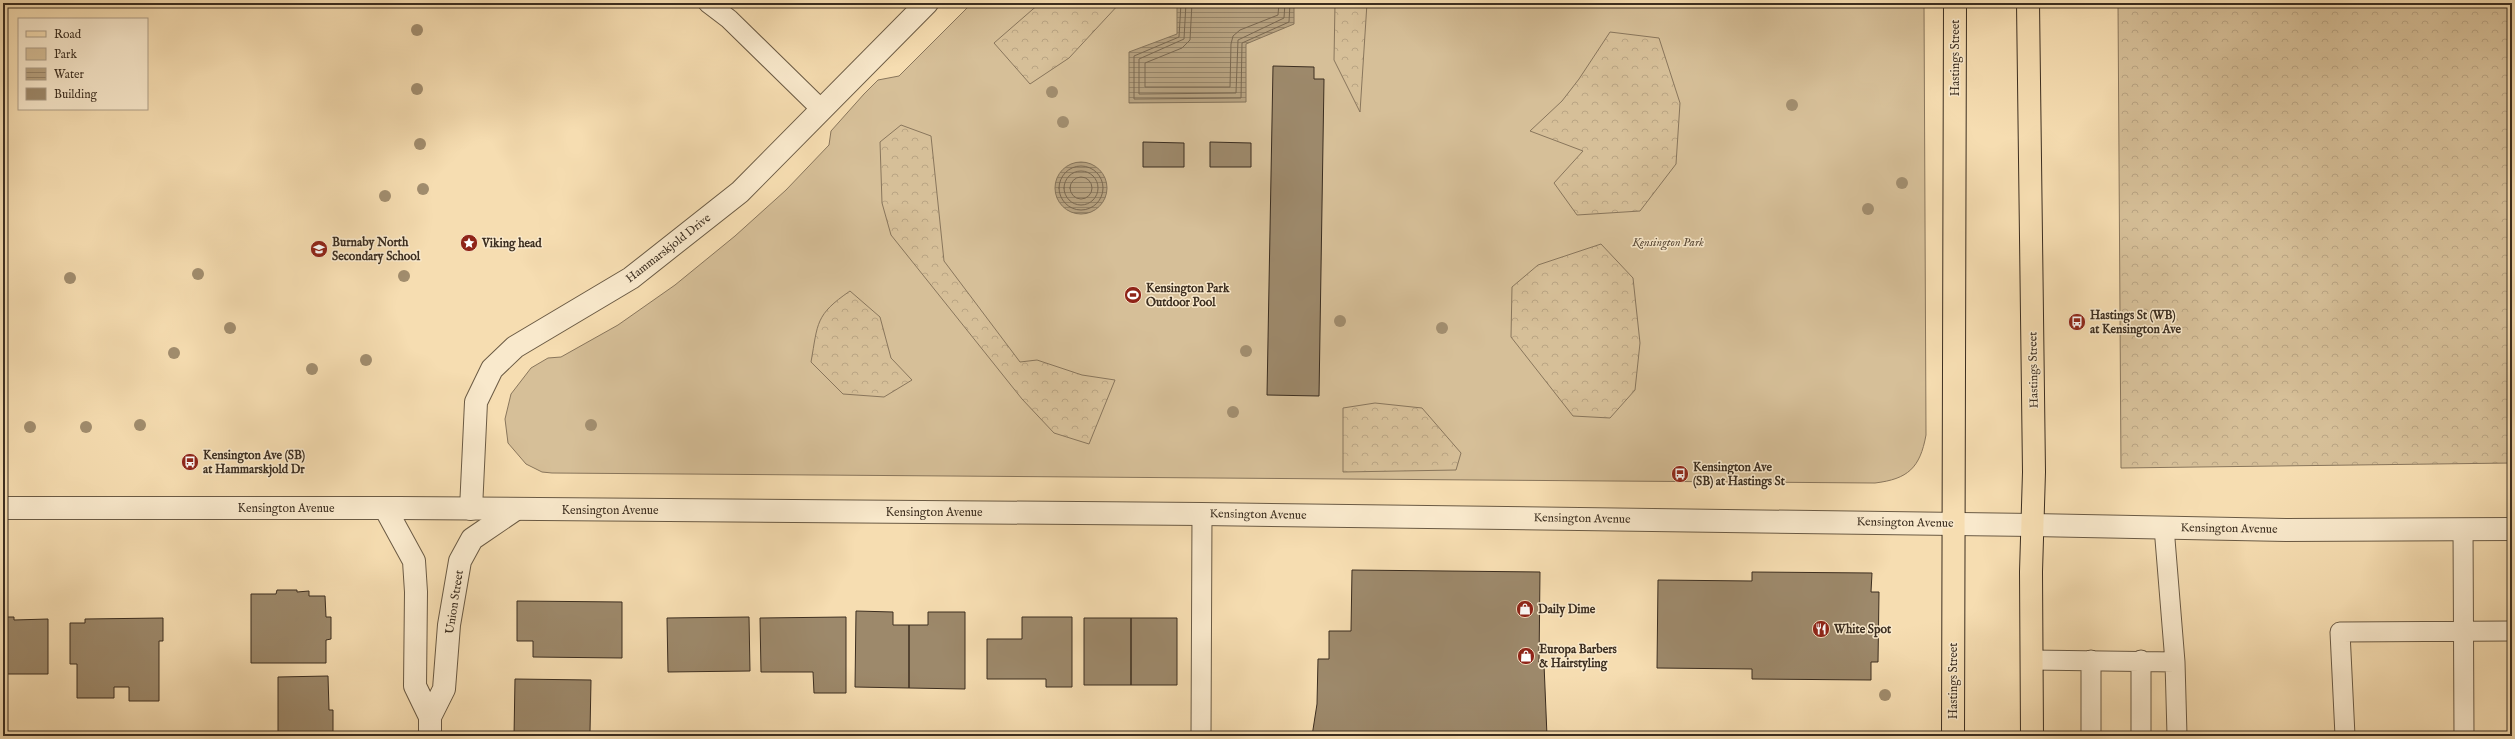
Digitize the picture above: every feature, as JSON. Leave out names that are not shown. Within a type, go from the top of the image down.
[{"type":"main road","name":"Hastings Street","points":[[1953,736],[1954,3]]},
{"type":"main road","name":"Hastings Street","points":[[2028,3],[2033,525],[2032,736]]},
{"type":"street","name":"Hammarskjold Drive","points":[[471,509],[476,402],[492,370],[515,347],[631,278],[740,192],[927,3]]},
{"type":"street","name":"Kensington Avenue","points":[[3,508],[385,508],[1202,514],[2164,527],[2512,529]]},
{"type":"street","name":"Union Street","points":[[385,508],[414,561],[416,592],[415,686],[430,726]]},
{"type":"street","name":"Union Street","points":[[430,726],[444,689],[449,625],[460,561],[472,539],[516,509]]},
{"type":"lane","points":[[708,3],[729,19],[822,110]]},
{"type":"lane","points":[[1201,736],[1202,514]]},
{"type":"lane","points":[[2164,527],[2175,662],[2176,735]]},
{"type":"lane","points":[[2463,529],[2464,736]]},
{"type":"lane","points":[[2345,736],[2340,632],[2512,631]]},
{"type":"lane","points":[[2032,660],[2141,660],[2175,662]]},
{"type":"lane","points":[[2091,660],[2091,736]]},
{"type":"lane","points":[[2141,660],[2142,736]]},
{"type":"green space","name":"Kensington Park","points":[[972,3],[1924,3],[1926,435],[1920,456],[1911,470],[1904,475],[1875,483],[552,473],[542,472],[526,464],[508,443],[505,419],[511,394],[531,368],[548,358],[561,357],[618,325],[675,285],[735,236],[786,190],[829,145],[831,131],[878,80],[899,76]]},
{"type":"green space","points":[[1040,3],[1120,3],[1069,58],[1030,84],[994,43]]},
{"type":"green space","points":[[1335,3],[1367,3],[1360,112],[1334,60]]},
{"type":"green space","points":[[2118,3],[2512,3],[2512,463],[2121,468]]},
{"type":"green space","points":[[1610,32],[1659,38],[1680,103],[1676,164],[1640,211],[1577,215],[1554,183],[1583,151],[1530,131],[1562,101],[1579,79]]},
{"type":"green space","points":[[901,125],[931,136],[944,261],[1020,362],[1037,360],[1082,375],[1115,380],[1089,444],[1054,433],[1022,399],[891,235],[882,203],[880,142]]},
{"type":"green space","points":[[1601,244],[1633,278],[1640,343],[1635,390],[1610,418],[1573,416],[1511,337],[1512,287],[1538,265]]},
{"type":"green space","points":[[850,291],[880,317],[891,358],[912,380],[884,397],[843,394],[811,362],[815,338],[820,321],[830,307]]},
{"type":"green space","points":[[1375,403],[1422,408],[1461,453],[1456,470],[1343,472],[1343,408]]},
{"type":"water","points":[[1177,3],[1294,3],[1294,24],[1246,44],[1246,102],[1129,103],[1129,52],[1177,34]]},
{"type":"water","points":[[1081,162],[1091,164],[1099,170],[1105,178],[1107,188],[1105,198],[1099,206],[1091,212],[1081,214],[1071,212],[1063,206],[1057,198],[1055,188],[1057,178],[1063,170],[1071,164]]},
{"type":"building","points":[[1273,66],[1314,67],[1314,79],[1324,79],[1319,396],[1267,395]]},
{"type":"building","points":[[1143,142],[1184,143],[1184,167],[1143,167]]},
{"type":"building","points":[[1210,142],[1251,143],[1251,167],[1210,167]]},
{"type":"building","points":[[1352,570],[1540,572],[1539,664],[1544,664],[1547,736],[1312,736],[1317,704],[1318,659],[1329,659],[1329,631],[1351,631]]},
{"type":"building","points":[[1752,572],[1872,573],[1871,592],[1879,592],[1878,662],[1871,662],[1871,680],[1752,679],[1752,669],[1657,668],[1658,580],[1752,581]]},
{"type":"building","points":[[277,590],[297,590],[297,592],[309,591],[309,596],[325,596],[326,617],[331,617],[331,639],[326,640],[326,663],[251,663],[251,594],[276,594]]},
{"type":"building","points":[[517,601],[622,602],[622,658],[533,657],[533,641],[517,641]]},
{"type":"building","points":[[856,611],[893,612],[893,625],[909,625],[909,688],[855,687]]},
{"type":"building","points":[[928,612],[965,612],[965,689],[909,688],[909,625],[928,625]]},
{"type":"building","points":[[3,617],[14,617],[14,620],[48,619],[48,674],[3,674]]},
{"type":"building","points":[[749,617],[750,671],[668,672],[667,618]]},
{"type":"building","points":[[846,617],[846,693],[814,693],[813,672],[761,672],[760,618]]},
{"type":"building","points":[[1022,617],[1072,617],[1072,687],[1046,687],[1046,679],[987,679],[987,639],[1022,639]]},
{"type":"building","points":[[163,618],[163,641],[159,641],[159,701],[129,701],[129,687],[114,687],[114,698],[77,698],[77,664],[70,664],[70,623],[85,623],[85,619]]},
{"type":"building","points":[[1084,618],[1131,618],[1131,685],[1084,685]]},
{"type":"building","points":[[1131,618],[1177,618],[1177,685],[1131,685]]},
{"type":"building","points":[[328,676],[329,710],[333,710],[333,736],[278,736],[278,677]]},
{"type":"building","points":[[515,679],[591,680],[590,732],[586,736],[514,736]]},
{"type":"building","points":[[2195,732],[2236,732],[2236,736],[2195,736]]},
{"type":"building","points":[[2200,735],[2200,736],[2100,736]]},
{"type":"place","name":"Viking head","points":[[469,243]]},
{"type":"place","name":"Burnaby North Secondary School","points":[[319,249]]},
{"type":"place","name":"Kensington Park Outdoor Pool","points":[[1133,295]]},
{"type":"place","name":"Hastings St (WB) at Kensington Ave","points":[[2077,322]]},
{"type":"place","name":"Kensington Ave (SB) at Hammarskjold Dr","points":[[190,462]]},
{"type":"place","name":"Kensington Ave (SB) at Hastings St","points":[[1680,474]]},
{"type":"place","name":"Daily Dime","points":[[1525,609]]},
{"type":"place","name":"White Spot","points":[[1821,629]]},
{"type":"place","name":"Europa Barbers & Hairstyling","points":[[1526,656]]}]
